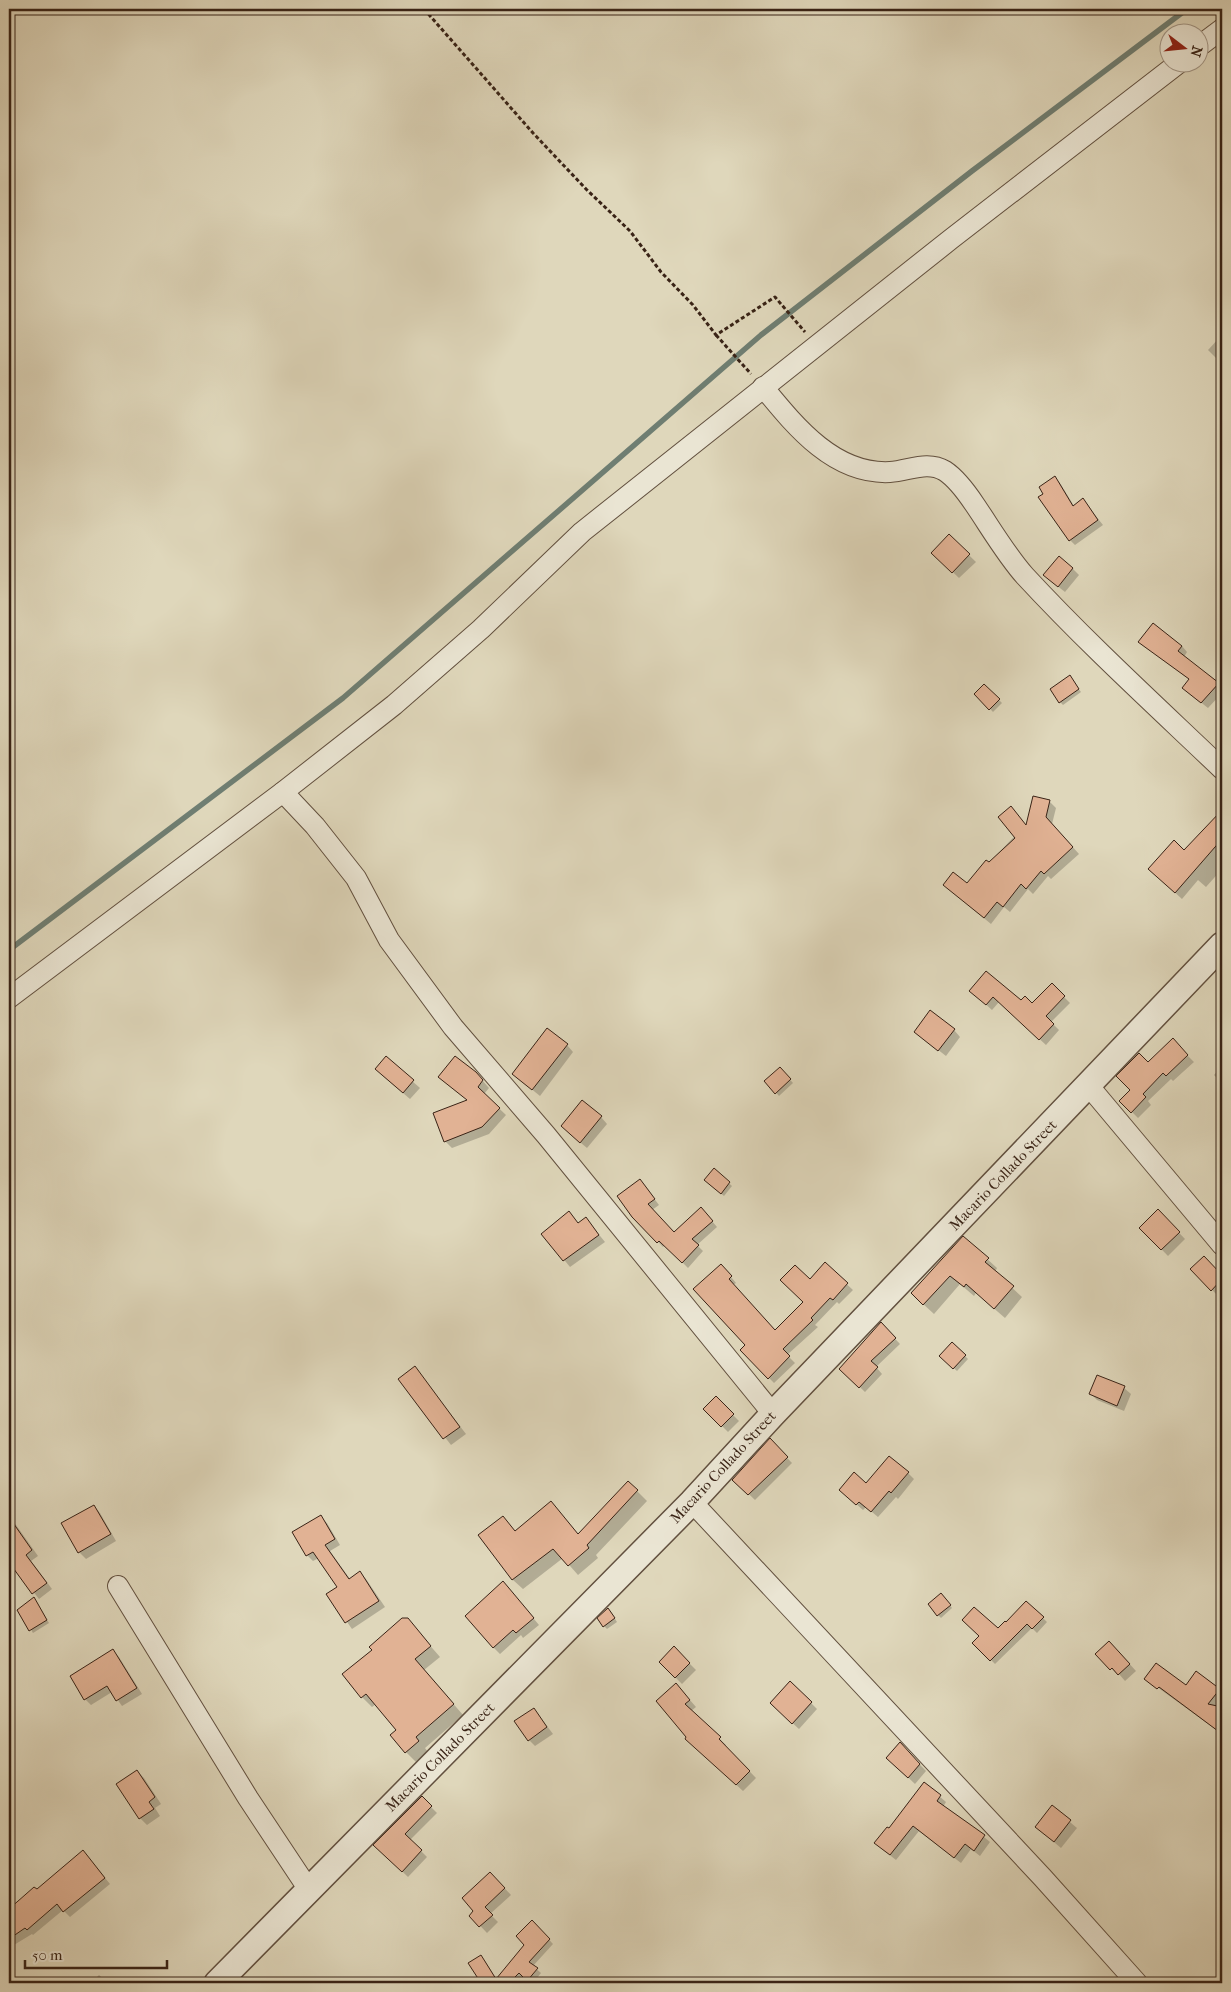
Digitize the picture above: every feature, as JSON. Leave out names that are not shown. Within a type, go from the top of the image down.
[{"type":"street","points":[[1208,40],[1222,29]]},
{"type":"street","points":[[9,998],[284,792],[394,704],[467,642],[582,532],[758,382],[943,245],[1167,72]]},
{"type":"street","points":[[758,382],[784,413],[813,441],[838,460],[862,470],[890,472],[928,466],[946,472],[964,489],[1024,574],[1222,769]]},
{"type":"street","points":[[284,792],[315,826],[356,878],[389,940],[453,1028],[546,1135],[773,1414]]},
{"type":"street","name":"Macario Collado Street","points":[[217,1983],[692,1502],[773,1414],[1222,945]]},
{"type":"street","points":[[1088,1085],[1222,1245]]},
{"type":"street","points":[[692,1502],[1043,1878],[1137,1983]]},
{"type":"street","points":[[118,1586],[248,1798],[309,1890]]},
{"type":"path","points":[[424,9],[533,133],[586,189],[630,231],[662,272],[693,305],[716,335],[758,382]]},
{"type":"path","points":[[716,335],[775,297],[806,333]]},
{"type":"building","points":[[1055,476],[1073,506],[1083,498],[1098,520],[1069,541],[1038,497],[1043,494],[1039,487]]},
{"type":"building","points":[[949,534],[970,554],[952,573],[931,553]]},
{"type":"building","points":[[1059,556],[1073,568],[1058,587],[1043,575]]},
{"type":"building","points":[[1153,623],[1182,646],[1178,651],[1219,683],[1201,703],[1182,688],[1189,679],[1138,642]]},
{"type":"building","points":[[1070,675],[1079,689],[1059,703],[1050,689]]},
{"type":"building","points":[[984,684],[1000,699],[989,710],[974,694]]},
{"type":"building","points":[[1033,796],[1050,800],[1046,817],[1073,847],[1044,874],[1041,871],[1026,889],[1021,884],[1003,907],[997,902],[984,918],[943,885],[953,872],[967,883],[986,860],[989,862],[1015,838],[998,817],[1011,806],[1026,825]]},
{"type":"building","points":[[1222,810],[1222,839],[1175,893],[1148,869],[1174,840],[1184,850]]},
{"type":"building","points":[[986,971],[1021,1000],[1025,996],[1032,1003],[1052,983],[1065,996],[1046,1016],[1054,1024],[1039,1040],[993,997],[986,1005],[969,991]]},
{"type":"building","points":[[930,1010],[955,1029],[938,1051],[914,1032]]},
{"type":"building","points":[[547,1028],[568,1044],[532,1090],[512,1074]]},
{"type":"building","points":[[1173,1038],[1188,1055],[1166,1076],[1163,1073],[1143,1094],[1146,1097],[1131,1113],[1119,1101],[1130,1090],[1116,1076],[1139,1053],[1148,1062]]},
{"type":"building","points":[[386,1056],[414,1080],[403,1093],[375,1069]]},
{"type":"building","points":[[455,1056],[476,1072],[483,1080],[478,1087],[500,1108],[482,1127],[444,1142],[433,1113],[467,1100],[438,1077]]},
{"type":"building","points":[[780,1067],[791,1079],[775,1094],[764,1081]]},
{"type":"building","points":[[582,1100],[602,1116],[580,1143],[561,1126]]},
{"type":"building","points":[[714,1168],[730,1182],[721,1194],[704,1180]]},
{"type":"building","points":[[640,1179],[655,1199],[648,1204],[674,1232],[701,1207],[713,1221],[692,1239],[699,1245],[682,1263],[659,1241],[657,1243],[632,1217],[617,1196]]},
{"type":"building","points":[[1158,1209],[1180,1232],[1161,1250],[1139,1228]]},
{"type":"building","points":[[569,1211],[578,1223],[586,1217],[599,1235],[563,1261],[541,1234]]},
{"type":"building","points":[[963,1236],[989,1258],[985,1262],[1014,1286],[994,1309],[966,1284],[964,1287],[950,1276],[923,1305],[911,1293]]},
{"type":"building","points":[[1204,1256],[1222,1275],[1222,1279],[1211,1291],[1190,1269]]},
{"type":"building","points":[[825,1262],[848,1283],[833,1300],[830,1298],[811,1318],[813,1320],[783,1349],[790,1356],[768,1379],[740,1350],[745,1345],[693,1289],[721,1264],[732,1276],[729,1279],[775,1330],[803,1302],[780,1280],[795,1265],[810,1279]]},
{"type":"building","points":[[881,1322],[896,1338],[871,1361],[878,1367],[859,1388],[839,1369]]},
{"type":"building","points":[[952,1342],[966,1355],[953,1369],[939,1356]]},
{"type":"building","points":[[415,1366],[460,1427],[443,1439],[398,1379]]},
{"type":"building","points":[[1097,1375],[1125,1386],[1117,1406],[1089,1394]]},
{"type":"building","points":[[716,1396],[734,1414],[721,1427],[703,1409]]},
{"type":"building","points":[[770,1438],[788,1457],[748,1495],[732,1480]]},
{"type":"building","points":[[889,1456],[909,1472],[871,1512],[859,1502],[856,1505],[839,1490],[854,1472],[866,1483]]},
{"type":"building","points":[[628,1481],[638,1490],[587,1545],[589,1548],[568,1566],[553,1549],[512,1580],[478,1535],[503,1516],[515,1531],[551,1501],[578,1534]]},
{"type":"building","points":[[94,1505],[111,1534],[78,1553],[61,1523]]},
{"type":"building","points":[[321,1515],[335,1539],[325,1545],[349,1579],[360,1571],[379,1601],[345,1623],[326,1594],[337,1587],[313,1552],[306,1556],[292,1532]]},
{"type":"building","points":[[9,1517],[32,1550],[26,1555],[47,1583],[32,1594],[11,1565],[9,1567]]},
{"type":"building","points":[[503,1581],[534,1618],[516,1633],[513,1630],[493,1648],[465,1616]]},
{"type":"building","points":[[941,1593],[951,1605],[937,1616],[928,1604]]},
{"type":"building","points":[[34,1597],[47,1620],[29,1631],[17,1610]]},
{"type":"building","points":[[1026,1601],[1044,1617],[1032,1629],[1027,1624],[990,1661],[972,1643],[979,1636],[962,1620],[974,1607],[998,1628]]},
{"type":"building","points":[[608,1608],[615,1618],[603,1627],[597,1618]]},
{"type":"building","points":[[402,1618],[408,1618],[431,1646],[415,1659],[454,1704],[416,1737],[419,1741],[405,1753],[390,1735],[396,1730],[366,1694],[361,1698],[342,1674],[372,1650],[369,1647]]},
{"type":"building","points":[[1109,1641],[1130,1664],[1118,1675],[1112,1668],[1110,1670],[1095,1654]]},
{"type":"building","points":[[674,1646],[690,1663],[675,1678],[659,1662]]},
{"type":"building","points":[[113,1649],[137,1688],[116,1701],[107,1686],[84,1700],[70,1676]]},
{"type":"building","points":[[1156,1663],[1186,1685],[1196,1671],[1220,1689],[1208,1704],[1222,1707],[1222,1734],[1159,1687],[1157,1689],[1144,1679]]},
{"type":"building","points":[[790,1681],[812,1702],[792,1724],[770,1703]]},
{"type":"building","points":[[676,1683],[690,1700],[685,1704],[721,1737],[719,1739],[750,1771],[736,1785],[685,1739],[686,1737],[656,1701]]},
{"type":"building","points":[[534,1708],[547,1727],[528,1741],[514,1721]]},
{"type":"building","points":[[900,1742],[920,1764],[908,1778],[886,1758]]},
{"type":"building","points":[[137,1770],[155,1797],[149,1802],[154,1809],[139,1819],[116,1784]]},
{"type":"building","points":[[924,1782],[941,1795],[937,1801],[985,1835],[974,1851],[965,1844],[954,1858],[913,1826],[890,1855],[874,1843],[887,1827],[889,1828]]},
{"type":"building","points":[[422,1796],[432,1806],[405,1834],[422,1850],[402,1872],[373,1845]]},
{"type":"building","points":[[1052,1805],[1071,1820],[1054,1842],[1035,1827]]},
{"type":"building","points":[[83,1850],[105,1878],[63,1912],[57,1904],[27,1930],[25,1928],[9,1939],[9,1909],[34,1887],[37,1889]]},
{"type":"building","points":[[490,1872],[505,1888],[485,1907],[493,1915],[479,1927],[469,1916],[473,1911],[462,1898]]},
{"type":"building","points":[[532,1920],[550,1939],[529,1962],[538,1968],[527,1981],[519,1973],[509,1983],[481,1983],[468,1963],[481,1955],[496,1979],[524,1945],[516,1936]]},
{"type":"waterway","points":[[9,950],[343,698],[761,335],[972,171],[1187,9]]}]
